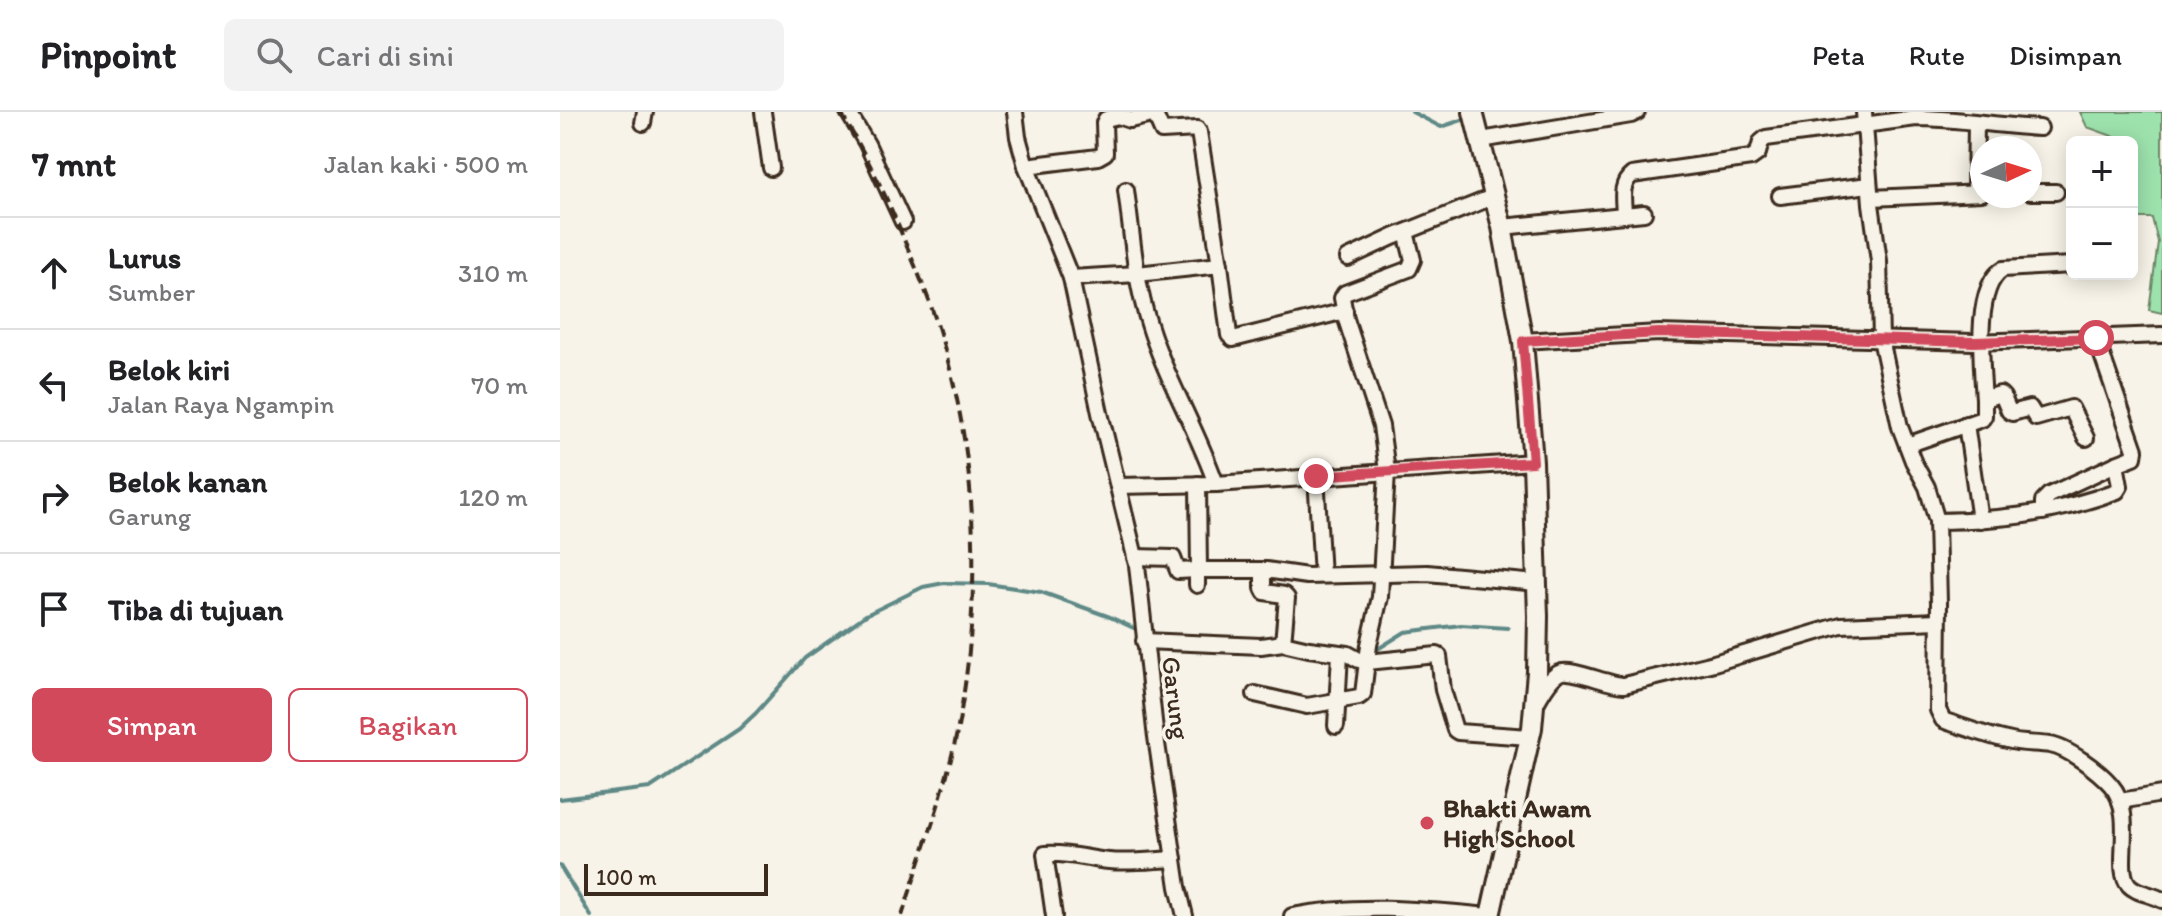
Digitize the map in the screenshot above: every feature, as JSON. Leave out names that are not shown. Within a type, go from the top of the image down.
[{"type":"main road","points":[[1477,126],[1502,227],[1523,341],[1533,462],[1537,583],[1535,705],[1490,916]]},
{"type":"street","points":[[763,112],[771,168]]},
{"type":"street","points":[[848,112],[867,144],[903,222]]},
{"type":"street","name":"Garung","points":[[1015,112],[1026,166],[1071,278],[1135,557],[1155,730],[1185,916]]},
{"type":"street","points":[[1477,126],[1631,115],[1637,112]]},
{"type":"street","points":[[1026,166],[1098,157],[1105,153],[1104,123],[1106,119],[1118,116],[1130,120],[1152,115],[1162,131],[1197,129],[1229,335],[1233,339],[1345,311]]},
{"type":"street","points":[[1864,118],[1879,261],[1881,339],[1900,427],[1927,487],[1937,521],[1938,710],[1943,720],[2008,741],[2054,745],[2081,760],[2109,783],[2120,801],[2124,823],[2123,875],[2127,884],[2162,900]]},
{"type":"street","points":[[1624,215],[1623,186],[1632,175],[1751,158],[1758,153],[1761,142],[1766,138],[1864,118],[1940,118],[2040,128]]},
{"type":"street","points":[[1976,123],[1976,136]]},
{"type":"street","points":[[1126,190],[1137,274],[1147,320],[1216,484]]},
{"type":"street","points":[[1780,196],[1870,191],[1970,193]]},
{"type":"street","points":[[2042,192],[2056,192]]},
{"type":"street","points":[[1348,258],[1495,196]]},
{"type":"street","points":[[1502,227],[1644,213]]},
{"type":"street","points":[[1255,694],[1307,706],[1363,694],[1369,645],[1380,597],[1387,471],[1381,426],[1342,298],[1345,293],[1409,269],[1413,260],[1406,232]]},
{"type":"street","points":[[1071,278],[1220,265]]},
{"type":"street","points":[[1907,445],[1984,416],[1979,342],[1993,277],[2003,269],[2066,265]]},
{"type":"street","points":[[1523,341],[1659,333],[1979,342],[2162,335]]},
{"type":"street","points":[[2043,512],[2043,501],[2049,495],[2134,457],[2135,450],[2096,338]]},
{"type":"street","points":[[1984,399],[2000,394],[2009,411],[2012,413],[2030,408],[2036,418],[2071,408],[2086,438]]},
{"type":"street","points":[[1966,424],[1980,520]]},
{"type":"street","points":[[1118,486],[1216,484],[1533,462]]},
{"type":"street","points":[[1937,521],[2029,516],[2082,504],[2117,491],[2120,486],[2116,464]]},
{"type":"street","points":[[1316,476],[1322,575]]},
{"type":"street","points":[[1197,575],[1198,484]]},
{"type":"street","points":[[1135,557],[1173,558],[1178,571],[1197,575],[1263,571],[1307,576],[1450,574],[1537,583]]},
{"type":"street","points":[[1263,571],[1265,592],[1287,598],[1284,639]]},
{"type":"street","points":[[1535,705],[1549,682],[1559,673],[1567,671],[1624,685],[1714,663],[1841,625],[1938,621]]},
{"type":"street","points":[[1144,641],[1261,646],[1284,639],[1309,649],[1348,654],[1367,662],[1437,655],[1455,730],[1530,737]]},
{"type":"street","points":[[1336,726],[1340,654]]},
{"type":"street","points":[[2120,801],[2162,794]]},
{"type":"street","points":[[1054,916],[1038,854],[1062,852],[1121,862],[1174,859]]},
{"type":"street","points":[[1292,916],[1409,913],[1490,916]]},
{"type":"green space","points":[[2080,112],[2162,112],[2162,313],[2149,310],[2158,242],[2152,218],[2138,218],[2138,136],[2112,136],[2087,127]]},
{"type":"waterway","points":[[1412,112],[1441,127],[1468,118]]},
{"type":"waterway","points":[[560,799],[650,788],[739,729],[805,658],[866,615],[923,587],[944,583],[988,584],[1041,592],[1140,631]]},
{"type":"waterway","points":[[1373,652],[1405,632],[1461,625],[1508,628]]},
{"type":"waterway","points":[[560,866],[591,916]]},
{"type":"railway","points":[[840,112],[883,192],[931,305],[952,377],[969,480],[973,587],[964,691],[944,786],[902,916]]},
{"type":"place","name":"Bhakti Awam High School","points":[[1427,823]]},
{"type":"route","points":[[1316,476],[1533,462],[1523,341],[1659,333],[1974,342],[2096,338]]}]
